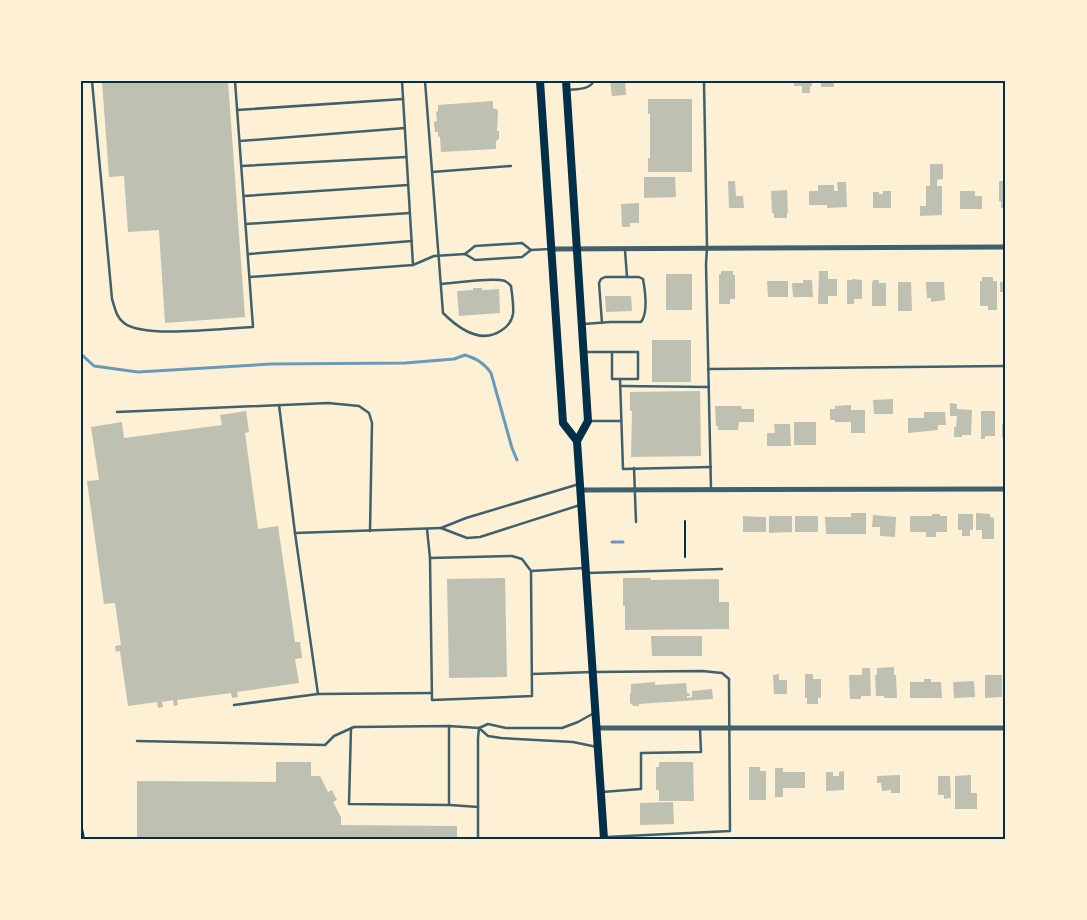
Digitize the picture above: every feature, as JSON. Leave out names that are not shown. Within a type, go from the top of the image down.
[{"type":"main road","points":[[540,81],[563,423],[577,441]]},
{"type":"main road","points":[[566,81],[588,421],[577,441],[604,838]]},
{"type":"street","points":[[551,249],[1006,247]]},
{"type":"street","points":[[580,487],[636,490],[1006,489]]},
{"type":"street","points":[[597,728],[1006,728]]},
{"type":"lane","points":[[92,81],[112,299],[118,318],[125,324],[137,329],[156,331],[253,326],[235,82],[250,81]]},
{"type":"lane","points":[[402,81],[413,265]]},
{"type":"lane","points":[[425,81],[443,313],[452,322],[474,335],[492,335],[503,330],[509,324],[513,314],[511,286],[506,281],[441,284]]},
{"type":"lane","points":[[566,90],[589,87],[594,84],[594,81]]},
{"type":"lane","points":[[704,81],[711,490]]},
{"type":"lane","points":[[237,110],[403,99]]},
{"type":"lane","points":[[240,141],[405,128]]},
{"type":"lane","points":[[242,166],[406,157]]},
{"type":"lane","points":[[432,172],[511,166]]},
{"type":"lane","points":[[244,196],[408,185]]},
{"type":"lane","points":[[246,224],[410,213]]},
{"type":"lane","points":[[248,254],[412,241]]},
{"type":"lane","points":[[250,277],[413,265],[434,256],[465,254],[475,246],[522,243],[531,250]]},
{"type":"lane","points":[[625,248],[627,277]]},
{"type":"lane","points":[[465,254],[475,260],[522,257],[531,250],[551,249]]},
{"type":"lane","points":[[582,324],[641,322],[645,314],[643,279],[627,277],[601,279],[599,283],[602,323]]},
{"type":"lane","points":[[584,352],[612,352],[638,352],[638,379],[612,379],[612,352]]},
{"type":"lane","points":[[708,369],[1006,366]]},
{"type":"lane","points":[[620,379],[623,469],[711,466]]},
{"type":"lane","points":[[620,386],[709,387]]},
{"type":"lane","points":[[117,412],[328,403],[360,406],[369,413],[372,423],[370,530]]},
{"type":"lane","points":[[279,405],[318,694]]},
{"type":"lane","points":[[588,421],[621,421]]},
{"type":"lane","points":[[634,468],[636,522]]},
{"type":"lane","points":[[295,533],[442,528],[466,518],[580,487]]},
{"type":"lane","points":[[442,528],[467,538],[480,537],[582,504]]},
{"type":"lane","points":[[428,529],[432,700],[532,696],[531,571],[522,559],[512,556],[430,558]]},
{"type":"lane","points":[[531,571],[722,569]]},
{"type":"lane","points":[[532,674],[702,671],[722,673],[729,679],[730,831],[604,838]]},
{"type":"lane","points":[[234,706],[318,694],[432,693]]},
{"type":"lane","points":[[137,741],[325,746],[334,736],[354,727],[449,726],[479,728],[488,724],[506,728],[562,728],[596,712]]},
{"type":"lane","points":[[449,726],[449,805]]},
{"type":"lane","points":[[351,728],[348,804],[478,807]]},
{"type":"lane","points":[[479,728],[488,736],[573,742],[598,747]]},
{"type":"lane","points":[[478,839],[479,728]]},
{"type":"lane","points":[[601,792],[641,789],[641,753],[700,752],[700,728]]},
{"type":"path","points":[[685,522],[685,557]]},
{"type":"path","points":[[81,823],[84,839]]},
{"type":"building","points":[[102,81],[228,81],[245,317],[165,323],[159,230],[128,232],[124,176],[109,177]]},
{"type":"building","points":[[610,81],[625,81],[626,95],[612,96]]},
{"type":"building","points":[[794,81],[812,81],[810,93],[802,93],[802,86],[794,86]]},
{"type":"building","points":[[834,81],[834,87],[821,87],[821,82]]},
{"type":"building","points":[[648,99],[692,99],[692,172],[648,172],[648,158],[650,158],[650,114],[648,114]]},
{"type":"building","points":[[493,101],[493,108],[498,110],[497,131],[499,131],[499,139],[496,141],[496,149],[441,152],[440,137],[438,132],[435,132],[434,122],[437,121],[436,112],[438,111],[438,105]]},
{"type":"building","points":[[930,164],[943,164],[943,179],[937,180],[937,186],[942,186],[942,215],[920,216],[920,206],[926,206],[926,186],[930,186]]},
{"type":"building","points":[[644,177],[675,177],[676,197],[644,198]]},
{"type":"building","points":[[728,181],[735,181],[736,196],[743,196],[744,208],[729,208]]},
{"type":"building","points":[[999,181],[1006,181],[1006,208],[1001,208],[1001,201],[999,201]]},
{"type":"building","points":[[837,182],[846,182],[847,207],[827,208],[827,205],[809,205],[809,191],[818,191],[818,185],[834,185],[834,191],[838,191]]},
{"type":"building","points":[[787,190],[787,218],[774,218],[771,191]]},
{"type":"building","points":[[883,191],[891,191],[891,208],[873,208],[873,192],[883,194]]},
{"type":"building","points":[[960,191],[975,191],[975,196],[982,196],[982,209],[960,209]]},
{"type":"building","points":[[639,203],[639,223],[630,223],[630,227],[622,227],[621,204]]},
{"type":"building","points":[[721,271],[733,271],[733,275],[735,275],[735,299],[730,299],[730,304],[719,304],[719,274],[721,274]]},
{"type":"building","points":[[819,271],[828,271],[828,279],[837,279],[837,296],[828,296],[828,304],[818,304]]},
{"type":"building","points":[[666,274],[692,274],[692,310],[666,310]]},
{"type":"building","points":[[982,277],[993,277],[993,281],[997,281],[997,310],[988,310],[988,306],[980,306],[980,281],[982,281]]},
{"type":"building","points":[[803,280],[812,280],[813,297],[793,297],[792,283],[803,283]]},
{"type":"building","points":[[847,280],[862,280],[862,299],[854,299],[854,304],[847,304]]},
{"type":"building","points":[[873,280],[879,280],[879,283],[886,283],[886,306],[872,306]]},
{"type":"building","points":[[767,281],[788,281],[788,297],[768,297]]},
{"type":"building","points":[[898,282],[911,282],[912,311],[898,311]]},
{"type":"building","points":[[926,282],[944,282],[945,300],[931,302],[931,298],[927,298]]},
{"type":"building","points":[[1000,282],[1006,282],[1006,292],[1000,292]]},
{"type":"building","points":[[473,288],[482,288],[482,290],[499,289],[500,313],[459,316],[457,291],[473,290]]},
{"type":"building","points":[[605,296],[631,296],[632,311],[606,312]]},
{"type":"building","points":[[652,340],[691,340],[691,382],[652,382]]},
{"type":"building","points":[[700,391],[701,456],[631,457],[632,411],[630,411],[630,392]]},
{"type":"building","points":[[893,399],[893,414],[874,414],[873,400]]},
{"type":"building","points":[[950,403],[957,404],[957,409],[972,410],[971,435],[954,437],[957,416],[950,416]]},
{"type":"building","points":[[851,405],[851,410],[865,410],[865,433],[851,433],[851,422],[835,422],[835,420],[830,420],[830,409],[835,409],[835,406]]},
{"type":"building","points":[[715,406],[741,406],[742,409],[754,409],[754,422],[739,422],[738,430],[718,430]]},
{"type":"building","points":[[246,411],[249,432],[245,433],[258,529],[278,526],[295,642],[300,642],[302,658],[295,659],[299,683],[237,692],[238,697],[232,698],[231,693],[177,700],[178,705],[174,706],[173,700],[162,702],[163,707],[158,708],[157,702],[128,706],[120,651],[116,652],[115,646],[121,645],[115,603],[104,604],[87,481],[99,480],[91,427],[122,422],[124,438],[222,425],[220,415]]},
{"type":"building","points":[[981,411],[995,411],[995,436],[985,436],[985,439],[981,439]]},
{"type":"building","points":[[924,412],[945,412],[946,425],[938,425],[938,430],[908,433],[908,418],[924,418]]},
{"type":"building","points":[[794,422],[816,422],[816,445],[794,445]]},
{"type":"building","points":[[1006,423],[1006,437],[1002,437],[1002,424]]},
{"type":"building","points":[[774,424],[790,424],[791,446],[767,446],[767,433],[775,433]]},
{"type":"building","points":[[851,513],[866,513],[866,534],[826,534],[825,517],[851,517]]},
{"type":"building","points":[[976,513],[990,514],[990,517],[994,518],[994,539],[982,539],[982,530],[976,530]]},
{"type":"building","points":[[1004,513],[1006,513],[1006,532],[1004,532]]},
{"type":"building","points":[[932,514],[947,516],[947,532],[936,532],[936,537],[926,537],[926,532],[910,532],[910,516],[932,516]]},
{"type":"building","points":[[958,514],[973,514],[973,530],[970,530],[970,536],[962,536],[962,530],[958,530]]},
{"type":"building","points":[[873,515],[896,517],[895,537],[880,536],[880,527],[872,527]]},
{"type":"building","points":[[743,516],[766,517],[766,532],[743,532]]},
{"type":"building","points":[[769,516],[792,516],[792,532],[769,533]]},
{"type":"building","points":[[795,516],[818,516],[818,532],[795,532]]},
{"type":"building","points":[[505,578],[507,677],[449,678],[447,579]]},
{"type":"building","points":[[623,578],[651,578],[651,580],[719,579],[719,602],[729,602],[729,629],[625,630]]},
{"type":"building","points":[[651,636],[702,636],[702,656],[652,656]]},
{"type":"building","points":[[894,667],[897,698],[876,696],[875,675],[877,675],[877,668]]},
{"type":"building","points":[[862,668],[870,668],[871,696],[861,696],[861,699],[850,699],[849,675],[862,675]]},
{"type":"building","points":[[779,674],[779,680],[787,680],[787,694],[774,694],[773,675]]},
{"type":"building","points":[[805,674],[813,674],[813,679],[821,679],[821,698],[818,698],[818,704],[807,704],[807,698],[805,698]]},
{"type":"building","points":[[985,675],[1002,675],[1002,697],[985,698]]},
{"type":"building","points":[[924,679],[931,679],[931,682],[941,682],[942,698],[910,698],[910,682],[924,682]]},
{"type":"building","points":[[974,681],[975,697],[954,698],[953,682]]},
{"type":"building","points":[[655,682],[655,685],[686,683],[687,693],[690,696],[687,696],[687,698],[692,697],[692,691],[712,689],[713,699],[639,704],[639,706],[634,706],[630,703],[631,684]]},
{"type":"building","points":[[276,762],[311,762],[311,776],[320,776],[328,792],[332,790],[337,800],[333,802],[341,817],[341,825],[457,826],[457,839],[137,839],[137,781],[276,782]]},
{"type":"building","points":[[659,762],[693,762],[694,801],[659,801],[659,790],[656,790],[656,767],[659,767]]},
{"type":"building","points":[[749,767],[760,767],[760,771],[766,771],[766,800],[749,800]]},
{"type":"building","points":[[775,768],[783,768],[783,772],[805,772],[805,788],[783,788],[783,797],[775,797]]},
{"type":"building","points":[[844,771],[844,790],[826,791],[826,772],[833,772],[833,776],[839,776],[839,772]]},
{"type":"building","points":[[900,775],[900,793],[891,793],[891,790],[882,791],[881,783],[877,783],[877,776]]},
{"type":"building","points":[[971,775],[971,793],[977,793],[977,809],[955,809],[955,776]]},
{"type":"building","points":[[938,776],[950,776],[951,798],[944,799],[944,795],[938,795]]},
{"type":"building","points":[[673,802],[674,824],[640,825],[640,803]]},
{"type":"waterway","points":[[81,354],[94,366],[138,372],[271,364],[405,363],[454,359],[465,355],[480,362],[491,373],[517,460]]},
{"type":"waterway","points":[[612,542],[623,542]]}]
